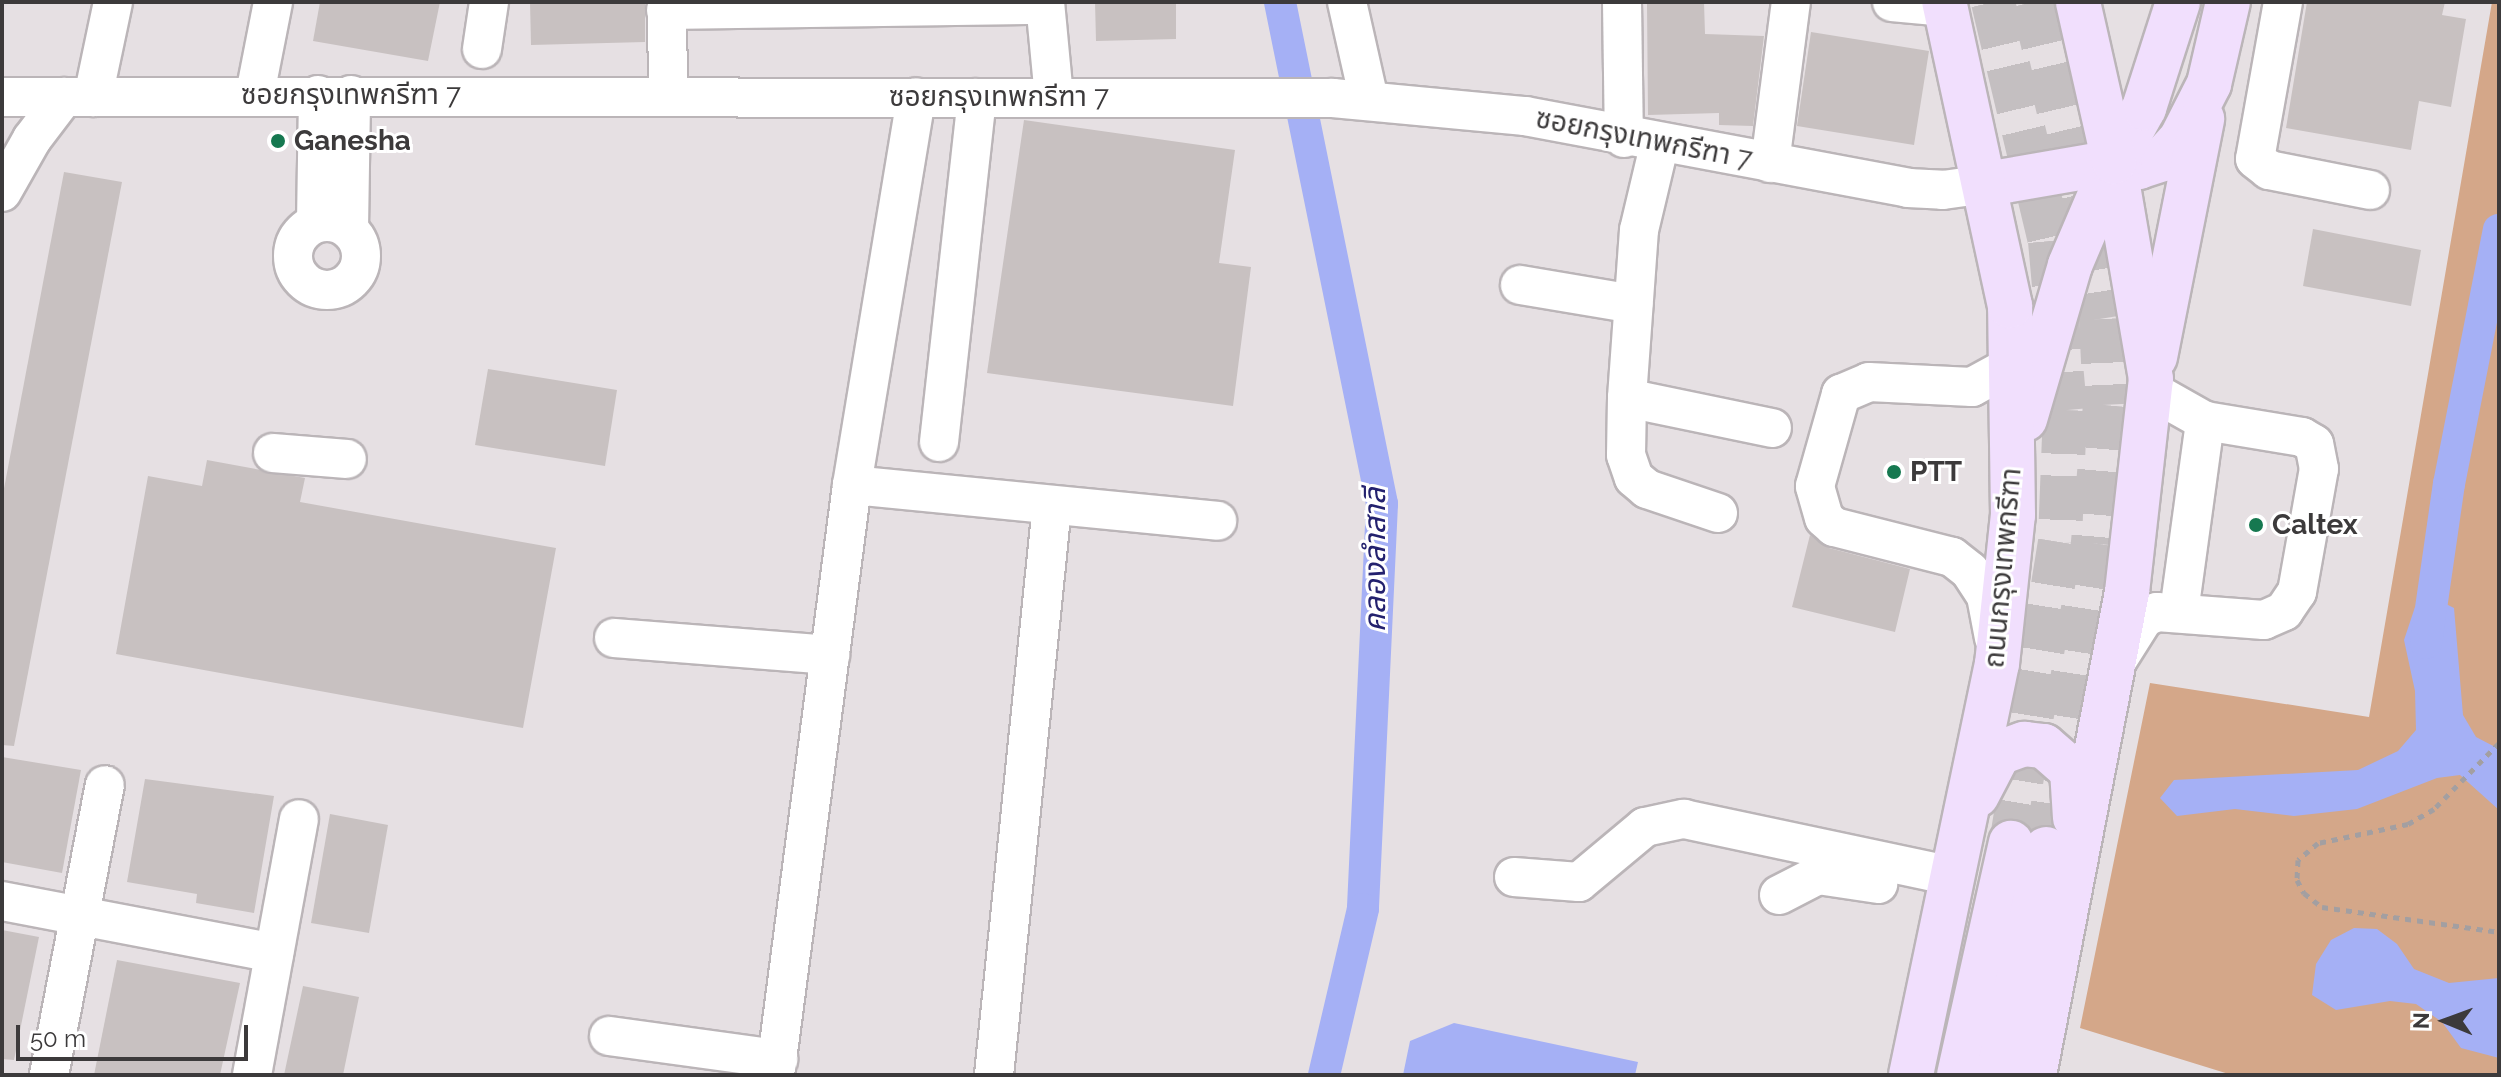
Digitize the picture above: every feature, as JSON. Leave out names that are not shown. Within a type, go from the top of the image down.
[{"type":"main road","points":[[2078,2],[2114,162],[2150,384]]},
{"type":"main road","points":[[2012,459],[2070,265],[2114,162],[2149,97],[2178,2]]},
{"type":"main road","points":[[1959,1075],[2113,668],[2150,384],[2228,2]]},
{"type":"main road","name":"ถนนกรุงเทพกรีฑา","points":[[1911,1075],[1997,664],[2013,515],[2010,306],[1987,184],[1945,4]]},
{"type":"main road","points":[[1987,184],[2114,162],[2138,167],[2171,152],[2209,84]]},
{"type":"main road","points":[[1962,830],[1999,753],[2024,744],[2044,746],[2072,770],[2045,851],[1998,1075]]},
{"type":"main road","points":[[2034,1075],[2045,851]]},
{"type":"street","points":[[2,192],[32,139],[78,97],[113,2]]},
{"type":"street","points":[[255,94],[273,2]]},
{"type":"street","points":[[482,49],[489,2]]},
{"type":"street","points":[[1347,2],[1351,99]]},
{"type":"street","points":[[1622,2],[1642,140],[1645,196],[1633,304],[1626,455],[1634,478],[1647,489],[1718,513]]},
{"type":"street","points":[[1770,163],[1791,2]]},
{"type":"street","points":[[1892,2],[1945,4]]},
{"type":"street","points":[[2283,2],[2255,159],[2269,170],[2370,190]]},
{"type":"street","points":[[668,96],[666,6],[1045,4],[1054,98]]},
{"type":"street","name":"ซอยกรุงเทพกรีฑา 7","points":[[2,97],[255,94],[1351,99],[1525,116],[1908,188],[1943,190],[1987,184]]},
{"type":"street","points":[[333,226],[335,95]]},
{"type":"street","points":[[609,1036],[776,1067],[852,485],[916,97]]},
{"type":"street","points":[[939,442],[977,98]]},
{"type":"street","points":[[1520,285],[1633,304]]},
{"type":"street","points":[[1997,664],[1990,610],[1970,571],[1952,557],[1834,527],[1824,518],[1815,486],[1841,394],[1869,382],[1972,387],[2012,365]]},
{"type":"street","points":[[2113,668],[2144,618],[2179,612],[2264,620],[2293,602],[2319,469],[2314,444],[2302,437],[2205,421],[2150,384]]},
{"type":"street","points":[[1627,398],[1772,428]]},
{"type":"street","points":[[2179,612],[2205,421]]},
{"type":"street","points":[[273,453],[347,459]]},
{"type":"street","points":[[852,485],[1217,521]]},
{"type":"street","points":[[994,1075],[1052,506]]},
{"type":"street","points":[[614,638],[830,655]]},
{"type":"street","points":[[49,1075],[105,785]]},
{"type":"street","points":[[252,1075],[299,819]]},
{"type":"street","points":[[1514,877],[1579,882],[1645,827],[1684,819],[1950,888]]},
{"type":"street","points":[[1779,895],[1818,875],[1950,888]]},
{"type":"street","points":[[2,901],[274,953]]},
{"type":"path","points":[[2499,743],[2463,783],[2408,824],[2318,843],[2298,860],[2297,880],[2304,893],[2322,907],[2499,932]]},
{"type":"shaded area","points":[[2492,2],[2499,2],[2499,1075],[2232,1075],[2080,1028],[2150,683],[2369,717]]},
{"type":"water","points":[[2438,600],[2454,608],[2463,715],[2476,737],[2499,749],[2499,810],[2460,775],[2437,778],[2357,809],[2294,816],[2235,809],[2177,816],[2160,798],[2174,780],[2358,770],[2398,751],[2416,730],[2415,691],[2404,640],[2415,607]]},
{"type":"water","points":[[2354,928],[2377,929],[2397,944],[2414,969],[2449,983],[2499,978],[2499,1058],[2461,1048],[2442,1022],[2416,1004],[2390,1001],[2336,1010],[2312,995],[2316,964],[2331,940]]},
{"type":"water","points":[[1454,1023],[1638,1062],[1635,1075],[1403,1075],[1410,1041]]},
{"type":"building","points":[[320,2],[440,2],[428,61],[313,41]]},
{"type":"building","points":[[530,2],[645,2],[645,42],[531,45]]},
{"type":"building","points":[[1095,2],[1176,2],[1176,39],[1096,41]]},
{"type":"building","points":[[1704,2],[1705,34],[1764,36],[1753,126],[1719,125],[1719,113],[1648,115],[1647,4]]},
{"type":"building","points":[[2307,2],[2445,2],[2442,15],[2466,19],[2451,107],[2419,101],[2411,150],[2286,128]]},
{"type":"building","points":[[1811,32],[1929,51],[1914,145],[1797,126]]},
{"type":"building","points":[[1024,120],[1235,150],[1219,263],[1251,267],[1233,406],[987,373]]},
{"type":"building","points":[[64,172],[122,182],[14,746],[2,745],[2,499]]},
{"type":"building","points":[[2313,229],[2421,250],[2411,306],[2303,286]]},
{"type":"building","points":[[488,369],[617,390],[605,466],[475,445]]},
{"type":"building","points":[[207,460],[305,478],[300,502],[556,548],[523,728],[116,654],[148,476],[202,486]]},
{"type":"building","points":[[1810,535],[1829,548],[1910,569],[1895,632],[1792,607]]},
{"type":"building","points":[[2,757],[81,770],[62,873],[2,862]]},
{"type":"building","points":[[145,779],[274,796],[254,913],[196,903],[197,894],[127,882]]},
{"type":"building","points":[[330,814],[388,825],[369,933],[311,923]]},
{"type":"building","points":[[2,930],[39,937],[14,1060],[2,1059]]},
{"type":"building","points":[[117,960],[240,983],[220,1075],[94,1075]]},
{"type":"building","points":[[303,986],[359,997],[343,1075],[284,1075]]},
{"type":"waterway","name":"คลองลำสาลี","points":[[1280,2],[1382,504],[1363,909],[1324,1075]]},
{"type":"waterway","points":[[2426,643],[2449,484],[2499,230]]},
{"type":"tunnel","points":[[1993,2],[2050,241],[2065,410],[2060,542],[2011,843]]},
{"type":"tunnel","points":[[2033,2],[2086,227],[2101,319],[2105,405],[2093,543],[2046,849]]},
{"type":"place","name":"Ganesha","points":[[278,141]]},
{"type":"place","name":"PTT","points":[[1894,472]]},
{"type":"place","name":"Caltex","points":[[2256,525]]}]
